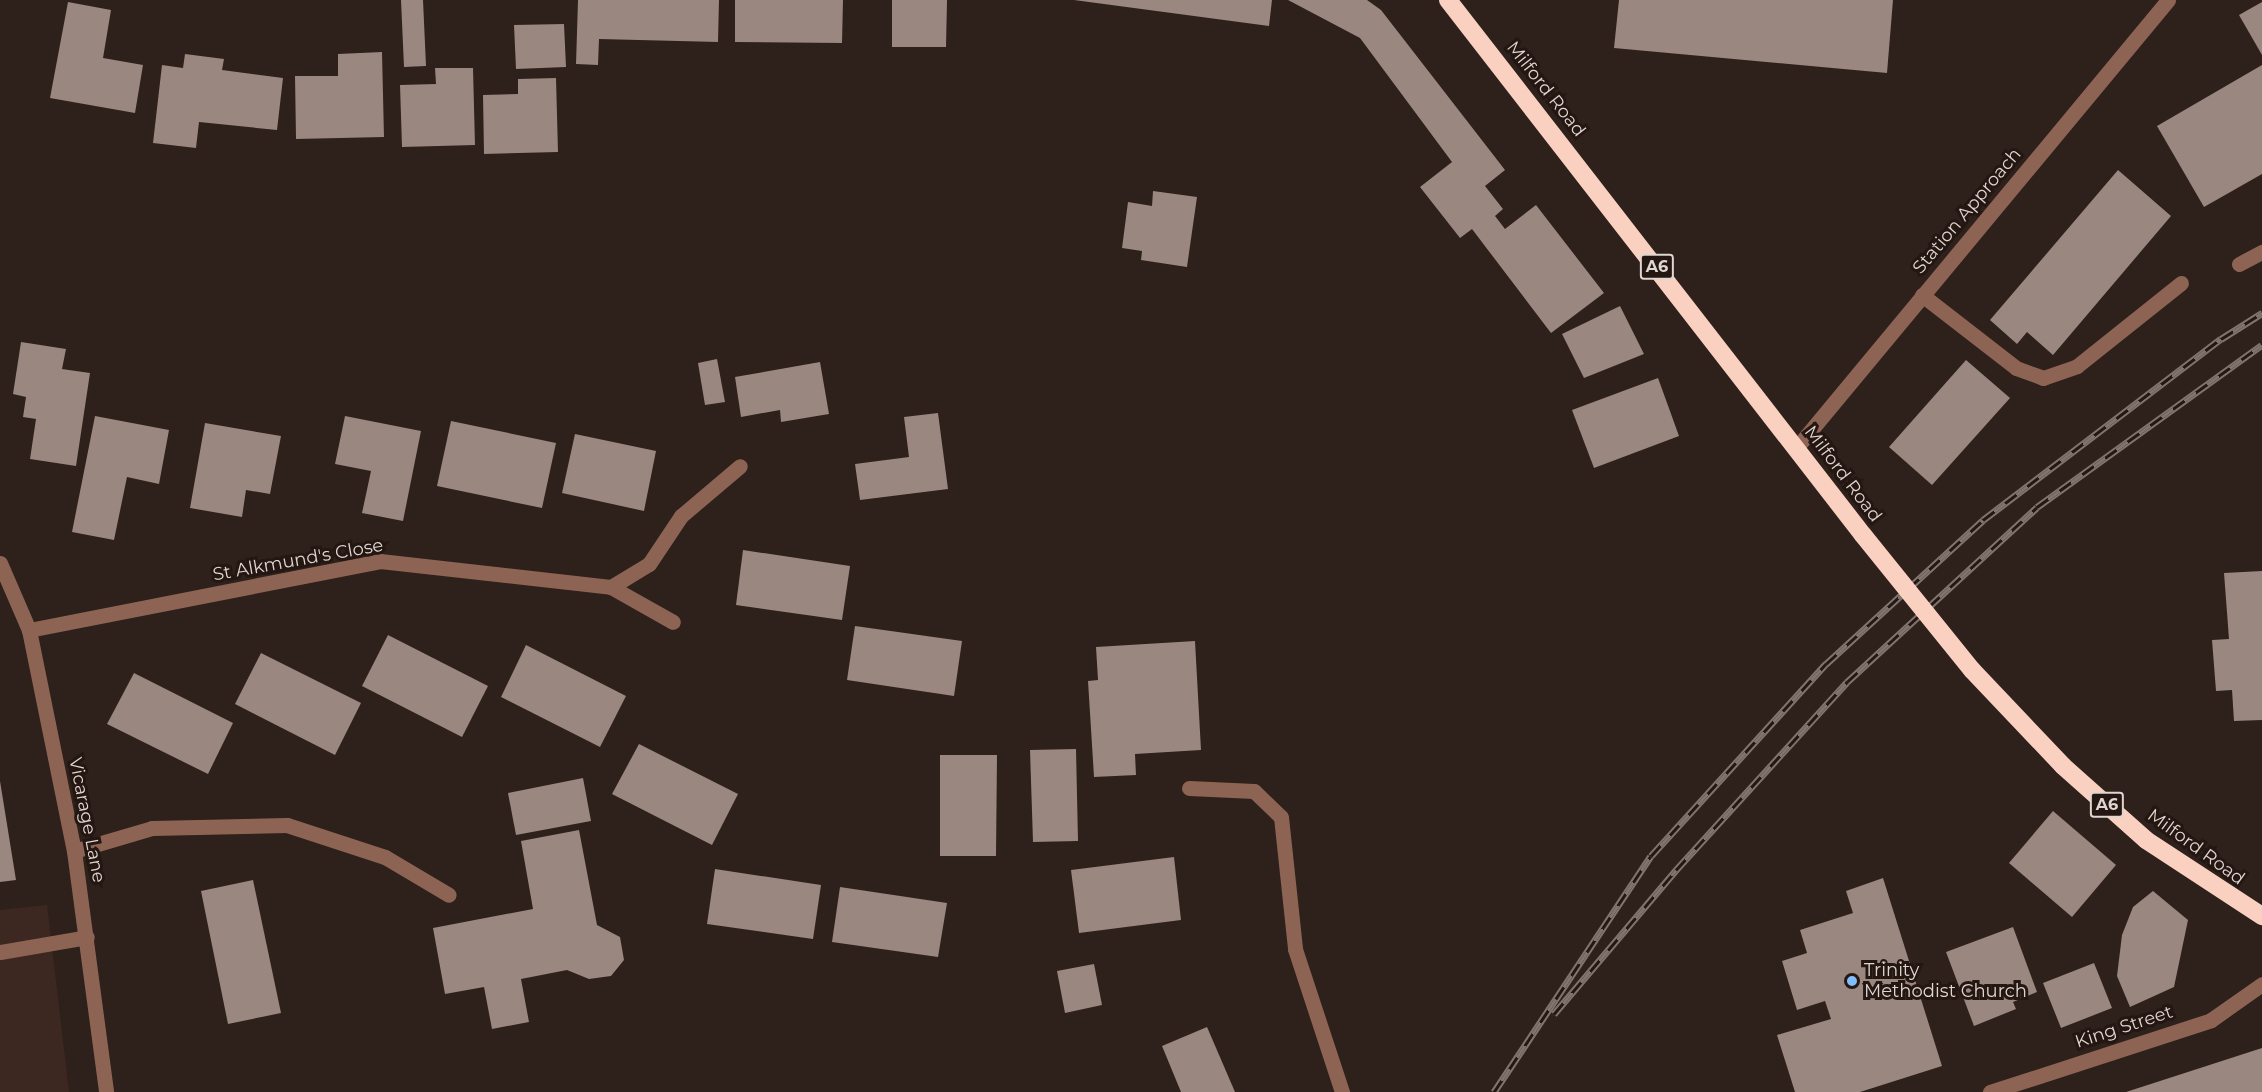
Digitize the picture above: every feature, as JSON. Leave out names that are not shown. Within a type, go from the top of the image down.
[{"type":"highway","name":"Milford Road","points":[[1448,0],[1863,535],[1972,670],[2063,766],[2146,840],[2262,916]]},
{"type":"street","name":"Station Approach","points":[[1797,447],[2168,0]]},
{"type":"street","points":[[2238,264],[2262,252]]},
{"type":"street","points":[[1923,295],[2016,368],[2043,378],[2077,366],[2181,283]]},
{"type":"street","points":[[611,587],[649,564],[681,516],[740,466]]},
{"type":"street","name":"St Alkmund's Close","points":[[29,630],[380,561],[611,587],[672,622]]},
{"type":"street","name":"Vicarage Lane","points":[[0,563],[29,630],[74,851],[106,1092]]},
{"type":"street","points":[[1189,789],[1254,791],[1281,817],[1295,949],[1342,1092]]},
{"type":"street","points":[[74,851],[152,828],[287,825],[385,857],[449,895]]},
{"type":"street","points":[[0,952],[87,938]]},
{"type":"street","name":"King Street","points":[[1990,1092],[2211,1020],[2262,984]]},
{"type":"shaded area","points":[[47,905],[69,1092],[0,1092],[0,910]]},
{"type":"building","points":[[401,0],[423,0],[426,66],[404,67]]},
{"type":"building","points":[[578,0],[719,0],[718,42],[599,39],[598,65],[576,64]]},
{"type":"building","points":[[735,0],[843,0],[842,43],[735,42]]},
{"type":"building","points":[[892,0],[947,0],[946,47],[892,47]]},
{"type":"building","points":[[1074,0],[1272,0],[1269,26]]},
{"type":"building","points":[[1288,0],[1367,0],[1381,10],[1505,170],[1485,186],[1503,209],[1495,216],[1505,229],[1536,205],[1604,293],[1551,333],[1472,229],[1460,238],[1420,187],[1452,162],[1360,38]]},
{"type":"building","points":[[1619,0],[1893,0],[1887,73],[1614,48]]},
{"type":"building","points":[[68,2],[111,10],[103,58],[143,65],[135,113],[50,98]]},
{"type":"building","points":[[2262,2],[2262,55],[2239,15]]},
{"type":"building","points":[[564,24],[566,67],[516,69],[514,25]]},
{"type":"building","points":[[382,52],[384,137],[296,139],[295,76],[338,76],[338,54]]},
{"type":"building","points":[[185,54],[224,59],[222,70],[283,78],[277,130],[199,122],[196,148],[153,143],[162,65],[183,68]]},
{"type":"building","points":[[2262,65],[2262,174],[2204,207],[2157,126]]},
{"type":"building","points":[[435,68],[473,68],[475,145],[402,147],[400,85],[436,84]]},
{"type":"building","points":[[556,78],[558,152],[484,154],[483,95],[518,94],[518,79]]},
{"type":"building","points":[[2118,170],[2171,216],[2053,355],[2027,332],[2017,344],[1990,320]]},
{"type":"building","points":[[1153,191],[1197,197],[1187,267],[1141,260],[1142,251],[1122,248],[1128,202],[1152,206]]},
{"type":"building","points":[[1620,306],[1644,354],[1584,378],[1562,334]]},
{"type":"building","points":[[21,342],[66,349],[62,369],[90,373],[76,466],[30,459],[36,419],[23,417],[26,397],[13,394]]},
{"type":"building","points":[[717,359],[725,402],[705,405],[698,363]]},
{"type":"building","points":[[1966,360],[2010,398],[1932,485],[1889,447]]},
{"type":"building","points":[[820,362],[829,414],[781,422],[780,410],[741,417],[735,377]]},
{"type":"building","points":[[1658,378],[1679,436],[1594,468],[1572,410]]},
{"type":"building","points":[[938,413],[948,489],[860,500],[855,464],[909,457],[904,417]]},
{"type":"building","points":[[95,416],[169,430],[159,484],[127,477],[114,540],[72,532]]},
{"type":"building","points":[[345,416],[421,431],[403,521],[362,513],[371,471],[335,464]]},
{"type":"building","points":[[451,421],[556,443],[542,508],[437,486]]},
{"type":"building","points":[[205,423],[281,436],[270,494],[246,490],[242,517],[190,508]]},
{"type":"building","points":[[575,434],[656,451],[644,511],[562,493]]},
{"type":"building","points":[[743,550],[850,566],[842,620],[736,605]]},
{"type":"building","points":[[2262,571],[2262,720],[2234,721],[2232,690],[2216,691],[2212,640],[2229,639],[2224,573]]},
{"type":"building","points":[[855,626],[962,641],[954,696],[847,680]]},
{"type":"building","points":[[388,635],[488,686],[462,737],[362,686]]},
{"type":"building","points":[[1195,641],[1201,750],[1135,754],[1136,775],[1094,777],[1088,681],[1098,680],[1096,647]]},
{"type":"building","points":[[526,645],[626,696],[600,747],[501,697]]},
{"type":"building","points":[[261,653],[361,703],[335,755],[235,704]]},
{"type":"building","points":[[134,673],[233,723],[208,774],[107,724]]},
{"type":"building","points":[[639,744],[738,794],[712,845],[612,794]]},
{"type":"building","points":[[1076,749],[1078,841],[1033,842],[1030,750]]},
{"type":"building","points":[[940,755],[997,755],[996,856],[940,856]]},
{"type":"building","points":[[583,778],[591,821],[516,835],[508,793]]},
{"type":"building","points":[[0,781],[16,880],[0,882]]},
{"type":"building","points":[[2053,811],[2116,865],[2072,917],[2009,863]]},
{"type":"building","points":[[579,830],[597,925],[620,937],[624,960],[611,976],[589,979],[567,970],[521,979],[529,1022],[492,1029],[484,987],[445,994],[433,928],[533,909],[521,841]]},
{"type":"building","points":[[1174,857],[1181,920],[1079,933],[1071,870]]},
{"type":"building","points":[[715,869],[821,885],[813,939],[707,924]]},
{"type":"building","name":"Trinity Methodist Church","points":[[1883,878],[1942,1066],[1860,1092],[1795,1092],[1777,1035],[1831,1019],[1825,1001],[1797,1010],[1782,961],[1807,953],[1800,930],[1853,913],[1846,891]]},
{"type":"building","points":[[253,880],[281,1013],[228,1024],[201,891]]},
{"type":"building","points":[[840,887],[947,903],[938,957],[832,942]]},
{"type":"building","points":[[2153,891],[2188,920],[2174,987],[2130,1007],[2117,976],[2122,935],[2133,907]]},
{"type":"building","points":[[2013,927],[2037,992],[2013,1002],[2016,1009],[1974,1026],[1946,952]]},
{"type":"building","points":[[2094,963],[2112,1008],[2061,1028],[2043,983]]},
{"type":"building","points":[[1094,964],[1102,1005],[1065,1013],[1057,971]]},
{"type":"building","points":[[1207,1027],[1235,1092],[1181,1092],[1162,1046]]},
{"type":"building","points":[[2262,1048],[2262,1092],[2126,1092]]},
{"type":"railway","points":[[1494,1092],[1651,856],[1826,664],[1983,520],[2221,339],[2262,313]]},
{"type":"railway","points":[[1554,1014],[1676,870],[1847,682],[2037,507],[2262,345]]},
{"type":"place","name":"Trinity Methodist Church","points":[[1852,981]]}]
